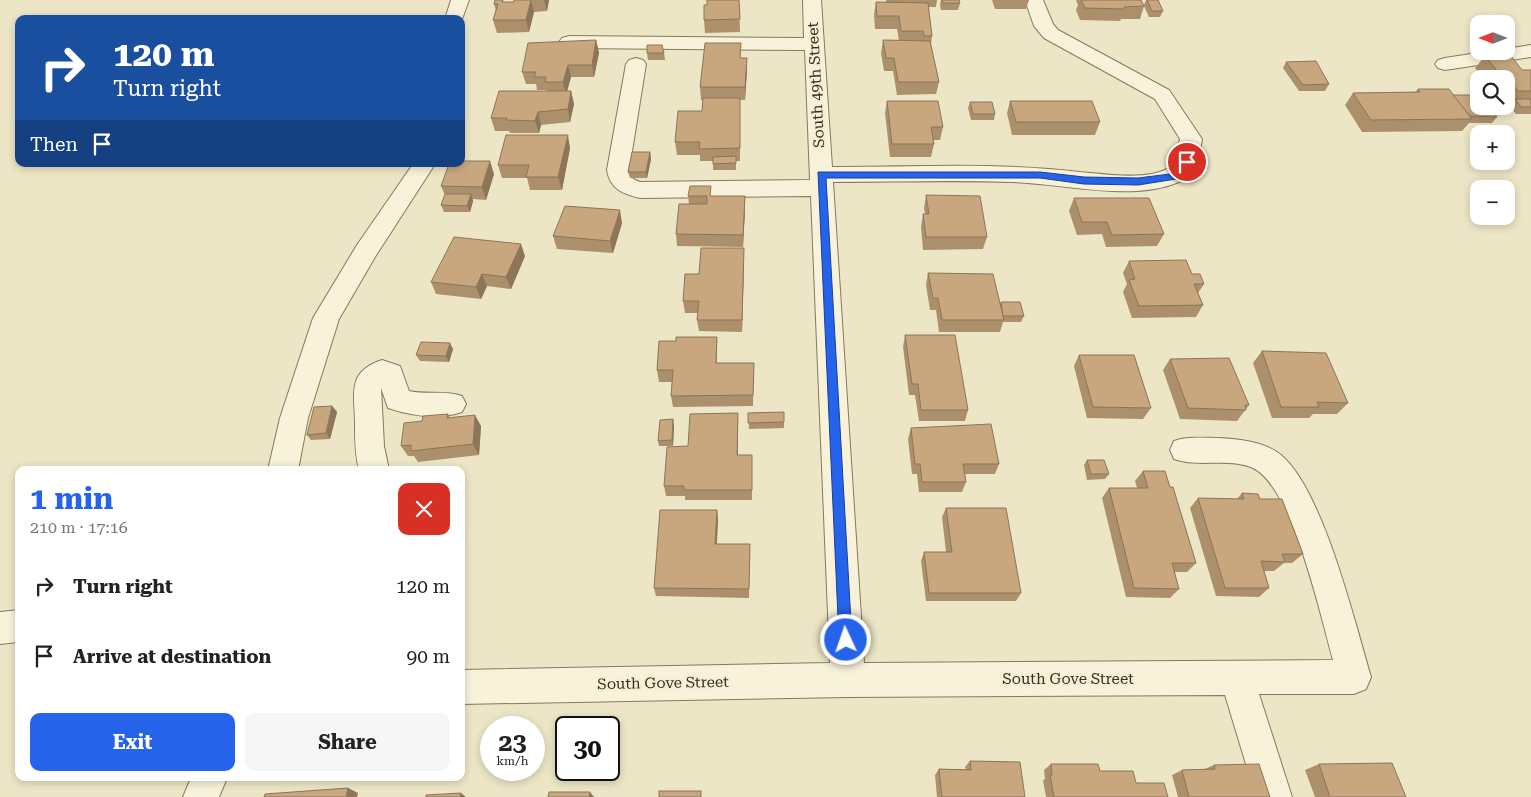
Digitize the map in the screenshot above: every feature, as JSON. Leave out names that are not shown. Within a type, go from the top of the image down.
[{"type":"street","points":[[455,15],[460,0]]},
{"type":"street","name":"South 49th Street","points":[[812,0],[848,680]]},
{"type":"street","points":[[636,64],[618,170],[619,178],[630,188],[640,190],[821,181],[1040,175],[1084,180],[1138,182],[1172,177],[1187,162],[1190,139],[1162,96],[1051,34],[1044,26],[1034,0]]},
{"type":"street","points":[[569,42],[814,44]]},
{"type":"street","points":[[1445,64],[1531,51]]},
{"type":"street","points":[[284,466],[294,418],[326,318],[366,251],[422,167]]},
{"type":"street","points":[[373,466],[370,457],[366,396],[369,380],[374,374],[382,371],[390,374],[398,400],[420,405],[452,404]]},
{"type":"street","name":"South Gove Street","points":[[465,688],[848,680],[1354,677],[1331,592],[1306,522],[1286,481],[1272,464],[1255,456],[1184,450]]},
{"type":"street","points":[[0,628],[15,626]]},
{"type":"street","points":[[1236,678],[1274,797]]},
{"type":"street","points":[[201,797],[208,781]]},
{"type":"building","points":[[495,0],[514,2],[514,0],[531,0],[526,20],[493,20],[498,4],[494,4]]},
{"type":"building","points":[[707,0],[739,0],[740,19],[704,20],[704,5],[707,5]]},
{"type":"building","points":[[942,0],[959,0],[960,3],[942,3]]},
{"type":"building","points":[[1081,0],[1141,0],[1144,6],[1124,7],[1124,9],[1085,8]]},
{"type":"building","points":[[1147,0],[1158,0],[1163,11],[1152,11]]},
{"type":"building","points":[[876,2],[928,3],[932,36],[924,36],[923,31],[901,31],[899,16],[877,16]]},
{"type":"building","points":[[596,40],[592,65],[568,65],[563,82],[545,82],[546,77],[534,77],[536,72],[522,72],[528,43]]},
{"type":"building","points":[[883,40],[930,41],[939,82],[898,82],[894,58],[886,58]]},
{"type":"building","points":[[705,43],[741,43],[740,58],[747,58],[745,87],[700,87]]},
{"type":"building","points":[[647,45],[662,45],[664,53],[647,53]]},
{"type":"building","points":[[1488,60],[1514,60],[1522,70],[1531,70],[1531,91],[1518,91],[1515,87],[1515,70],[1496,70]]},
{"type":"building","points":[[1316,61],[1329,84],[1303,85],[1286,62]]},
{"type":"building","points":[[1418,89],[1449,89],[1472,119],[1371,120],[1353,93],[1420,92]]},
{"type":"building","points":[[499,91],[571,91],[568,109],[538,112],[535,121],[491,118]]},
{"type":"building","points":[[1453,95],[1470,95],[1470,115],[1496,115],[1497,117],[1470,116]]},
{"type":"building","points":[[703,98],[740,98],[740,148],[699,149],[700,142],[675,142],[678,111],[702,111]]},
{"type":"building","points":[[1515,99],[1531,99],[1531,107],[1521,107]]},
{"type":"building","points":[[887,101],[938,101],[943,127],[931,127],[934,144],[892,144]]},
{"type":"building","points":[[1010,101],[1092,101],[1100,122],[1016,122]]},
{"type":"building","points":[[970,102],[992,102],[995,114],[973,114]]},
{"type":"building","points":[[506,135],[568,135],[558,177],[526,177],[529,165],[498,165]]},
{"type":"building","points":[[632,152],[650,152],[646,172],[628,172]]},
{"type":"building","points":[[736,156],[736,163],[713,164],[713,157]]},
{"type":"building","points":[[465,161],[490,161],[482,187],[441,186],[448,167],[465,167]]},
{"type":"building","points":[[690,186],[711,186],[710,196],[745,196],[743,235],[676,234],[679,204],[707,204],[707,196],[688,196]]},
{"type":"building","points":[[445,194],[471,194],[467,206],[441,205]]},
{"type":"building","points":[[926,195],[980,196],[987,237],[926,237],[923,214],[929,214]]},
{"type":"building","points":[[1074,198],[1149,198],[1164,234],[1112,235],[1107,222],[1082,222]]},
{"type":"building","points":[[565,206],[620,210],[610,241],[553,236]]},
{"type":"building","points":[[454,237],[521,244],[506,277],[482,274],[476,287],[431,282]]},
{"type":"building","points":[[701,248],[744,248],[742,320],[697,320],[699,301],[683,301],[685,274],[699,274]]},
{"type":"building","points":[[1186,260],[1192,274],[1200,274],[1204,284],[1194,284],[1203,305],[1139,306],[1129,280],[1135,279],[1129,261]]},
{"type":"building","points":[[928,273],[993,274],[1004,320],[942,320],[938,298],[933,298]]},
{"type":"building","points":[[1001,302],[1020,302],[1024,316],[1003,316]]},
{"type":"building","points":[[905,335],[955,335],[968,410],[921,410],[918,384],[912,384]]},
{"type":"building","points":[[676,337],[717,337],[716,363],[754,363],[753,395],[671,396],[673,370],[657,370],[659,341],[676,341]]},
{"type":"building","points":[[421,342],[450,343],[446,356],[416,355]]},
{"type":"building","points":[[1262,351],[1326,353],[1348,403],[1317,402],[1319,407],[1281,407]]},
{"type":"building","points":[[1079,355],[1134,355],[1151,408],[1093,407]]},
{"type":"building","points":[[1229,358],[1249,405],[1245,405],[1246,410],[1188,408],[1170,359]]},
{"type":"building","points":[[332,406],[326,433],[307,435],[314,407]]},
{"type":"building","points":[[784,412],[784,422],[748,423],[748,413]]},
{"type":"building","points":[[738,413],[737,455],[752,455],[752,490],[684,490],[684,486],[664,486],[667,447],[688,446],[690,414]]},
{"type":"building","points":[[448,414],[447,418],[475,415],[473,444],[411,451],[411,445],[401,446],[404,423],[422,421],[423,416]]},
{"type":"building","points":[[673,419],[672,440],[658,441],[660,420]]},
{"type":"building","points":[[991,424],[999,464],[963,464],[966,482],[922,482],[920,464],[915,464],[911,428]]},
{"type":"building","points":[[1087,460],[1104,460],[1109,474],[1091,474]]},
{"type":"building","points":[[1143,471],[1165,471],[1170,487],[1173,487],[1196,563],[1172,563],[1179,589],[1134,588],[1109,488],[1148,488]]},
{"type":"building","points":[[1242,493],[1258,494],[1260,499],[1282,499],[1303,554],[1282,554],[1285,562],[1261,561],[1269,588],[1225,588],[1198,498],[1244,499]]},
{"type":"building","points":[[946,508],[1006,508],[1021,593],[929,593],[924,552],[952,552]]},
{"type":"building","points":[[660,510],[717,510],[715,544],[750,544],[749,589],[654,588]]},
{"type":"building","points":[[970,761],[1020,762],[1025,797],[942,797],[939,769],[971,770]]},
{"type":"building","points":[[1392,763],[1406,797],[1330,797],[1319,764]]},
{"type":"building","points":[[1051,764],[1098,764],[1100,771],[1133,771],[1136,783],[1164,783],[1168,797],[1054,797],[1050,775],[1052,775]]},
{"type":"building","points":[[1259,764],[1270,797],[1189,797],[1182,770],[1215,769],[1214,765]]},
{"type":"building","points":[[348,788],[346,797],[264,797],[265,794]]},
{"type":"building","points":[[659,791],[701,791],[701,797],[659,797]]},
{"type":"building","points":[[549,792],[590,792],[589,797],[548,797]]},
{"type":"building","points":[[461,793],[460,797],[426,797],[426,795]]},
{"type":"route","points":[[846,640],[821,174],[1040,175],[1084,180],[1138,182],[1172,177],[1187,162]]}]
